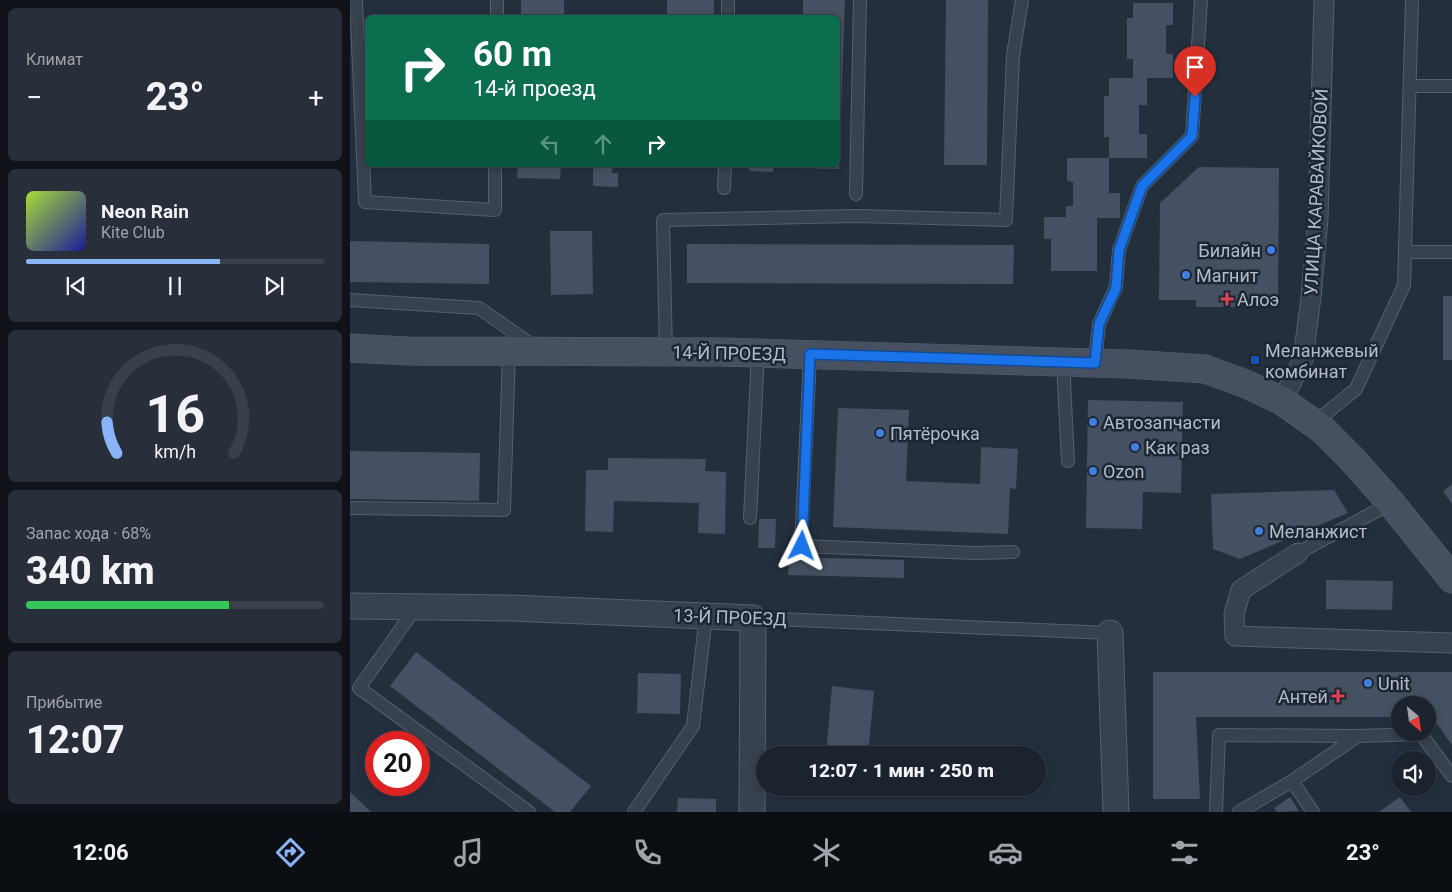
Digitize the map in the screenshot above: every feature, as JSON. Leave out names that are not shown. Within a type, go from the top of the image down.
[{"type":"main road","name":"14-Й ПРОЕЗД","points":[[350,348],[407,351],[810,354],[1095,363],[1205,369],[1246,384],[1282,401]]},
{"type":"main road","points":[[1282,401],[1322,429],[1352,458],[1452,579]]},
{"type":"street","name":"УЛИЦА КАРАВАЙКОВОЙ","points":[[1282,401],[1303,359],[1311,297],[1318,218],[1324,0]]},
{"type":"street","points":[[1298,553],[1241,590],[1234,614],[1236,636],[1452,643]]},
{"type":"street","name":"13-Й ПРОЕЗД","points":[[350,606],[417,606],[753,618]]},
{"type":"street","points":[[752,812],[753,618]]},
{"type":"street","points":[[1110,633],[1116,812]]},
{"type":"lane","points":[[356,0],[364,202],[495,210],[495,167]]},
{"type":"lane","points":[[497,0],[497,15]]},
{"type":"lane","points":[[728,0],[728,15]]},
{"type":"lane","points":[[856,194],[860,0]]},
{"type":"lane","points":[[666,352],[663,220],[856,216],[1006,220],[1013,55],[1022,0]]},
{"type":"lane","points":[[1095,363],[1099,324],[1116,288],[1119,250],[1142,186],[1192,136],[1201,0]]},
{"type":"lane","points":[[1314,423],[1356,389],[1404,285],[1412,0]]},
{"type":"lane","points":[[1410,86],[1452,86]]},
{"type":"lane","points":[[724,188],[725,167]]},
{"type":"lane","points":[[1405,252],[1452,252]]},
{"type":"lane","points":[[350,300],[479,308],[541,352]]},
{"type":"lane","points":[[350,508],[504,510],[509,351]]},
{"type":"lane","points":[[750,518],[758,353]]},
{"type":"lane","points":[[810,354],[802,546],[975,553],[1013,552]]},
{"type":"lane","points":[[1063,362],[1068,461]]},
{"type":"lane","points":[[1298,553],[1391,503]]},
{"type":"lane","points":[[417,606],[359,688],[530,812]]},
{"type":"lane","points":[[634,812],[693,726],[706,616]]},
{"type":"lane","name":"13-Й ПРОЕЗД","points":[[753,618],[1110,633]]},
{"type":"lane","points":[[1216,812],[1219,735],[1358,736],[1421,734],[1452,776]]},
{"type":"lane","points":[[1239,812],[1292,781],[1358,736]]},
{"type":"lane","points":[[1292,781],[1313,812]]},
{"type":"building","points":[[521,0],[564,0],[564,15],[521,15]]},
{"type":"building","points":[[667,0],[714,0],[714,15],[667,15]]},
{"type":"building","points":[[803,0],[845,0],[840,141],[840,15],[803,15]]},
{"type":"building","points":[[946,0],[988,0],[987,165],[944,165]]},
{"type":"building","points":[[1133,3],[1173,3],[1173,25],[1166,25],[1166,54],[1173,54],[1173,78],[1147,78],[1147,105],[1139,105],[1139,134],[1147,134],[1147,158],[1109,158],[1109,137],[1104,137],[1104,96],[1109,96],[1109,78],[1133,78],[1133,59],[1127,59],[1127,18],[1133,18]]},
{"type":"building","points":[[1067,158],[1109,158],[1109,193],[1120,193],[1120,218],[1097,218],[1097,271],[1051,271],[1051,239],[1044,239],[1044,217],[1066,217],[1066,206],[1073,206],[1073,182],[1067,181]]},
{"type":"building","points":[[518,167],[561,167],[560,179],[517,178]]},
{"type":"building","points":[[593,167],[613,167],[612,173],[618,173],[618,187],[593,186]]},
{"type":"building","points":[[749,167],[773,167],[773,172],[749,171]]},
{"type":"building","points":[[798,167],[839,167],[839,169]]},
{"type":"building","points":[[1199,167],[1279,168],[1278,301],[1237,300],[1237,307],[1196,307],[1196,300],[1159,300],[1160,203]]},
{"type":"building","points":[[550,231],[592,231],[593,294],[551,295]]},
{"type":"building","points":[[350,241],[489,244],[489,284],[350,282]]},
{"type":"building","points":[[687,244],[1014,245],[1013,284],[687,283]]},
{"type":"building","points":[[1443,296],[1452,296],[1452,360],[1443,360]]},
{"type":"building","name":"Как раз","points":[[1088,400],[1183,402],[1181,493],[1143,492],[1142,529],[1086,528]]},
{"type":"building","points":[[838,408],[909,410],[906,481],[980,484],[981,447],[1018,449],[1016,489],[1010,488],[1008,534],[833,527]]},
{"type":"building","points":[[350,451],[480,453],[479,501],[350,499]]},
{"type":"building","points":[[608,458],[706,459],[705,471],[726,472],[725,534],[698,533],[699,503],[614,501],[613,532],[585,531],[586,470],[608,470]]},
{"type":"building","points":[[1452,484],[1452,504],[1443,491]]},
{"type":"building","name":"Меланжист","points":[[1334,490],[1348,513],[1240,559],[1213,549],[1211,494]]},
{"type":"building","points":[[759,519],[776,519],[775,548],[758,548]]},
{"type":"building","points":[[789,557],[904,560],[904,578],[788,575]]},
{"type":"building","points":[[1326,580],[1393,581],[1392,610],[1326,609]]},
{"type":"building","points":[[416,652],[591,786],[570,812],[555,812],[390,686]]},
{"type":"building","points":[[1153,672],[1452,672],[1452,745],[1436,723],[1436,696],[1391,696],[1391,717],[1196,717],[1200,799],[1153,799]]},
{"type":"building","points":[[638,673],[681,674],[680,714],[637,713]]},
{"type":"building","points":[[832,686],[874,691],[869,746],[827,746]]},
{"type":"building","points":[[350,792],[371,812],[350,812]]},
{"type":"building","points":[[1290,797],[1299,811],[1277,812],[1274,808]]},
{"type":"building","points":[[1400,797],[1411,812],[1379,812]]},
{"type":"building","points":[[678,798],[716,799],[716,812],[677,812]]},
{"type":"place","name":"Билайн","points":[[1271,250]]},
{"type":"place","name":"Магнит","points":[[1186,275]]},
{"type":"place","name":"Алоэ","points":[[1227,299]]},
{"type":"place","name":"Меланжевый комбинат","points":[[1255,360]]},
{"type":"place","name":"Автозапчасти","points":[[1093,422]]},
{"type":"place","name":"Пятёрочка","points":[[880,433]]},
{"type":"place","name":"Как раз","points":[[1135,447]]},
{"type":"place","name":"Ozon","points":[[1093,471]]},
{"type":"place","name":"Меланжист","points":[[1259,531]]},
{"type":"place","name":"Unit","points":[[1368,683]]},
{"type":"place","name":"Антей","points":[[1338,696]]},
{"type":"route","points":[[802,546],[810,354],[1095,363],[1099,324],[1116,288],[1119,250],[1142,186],[1192,136],[1195,97]]}]
